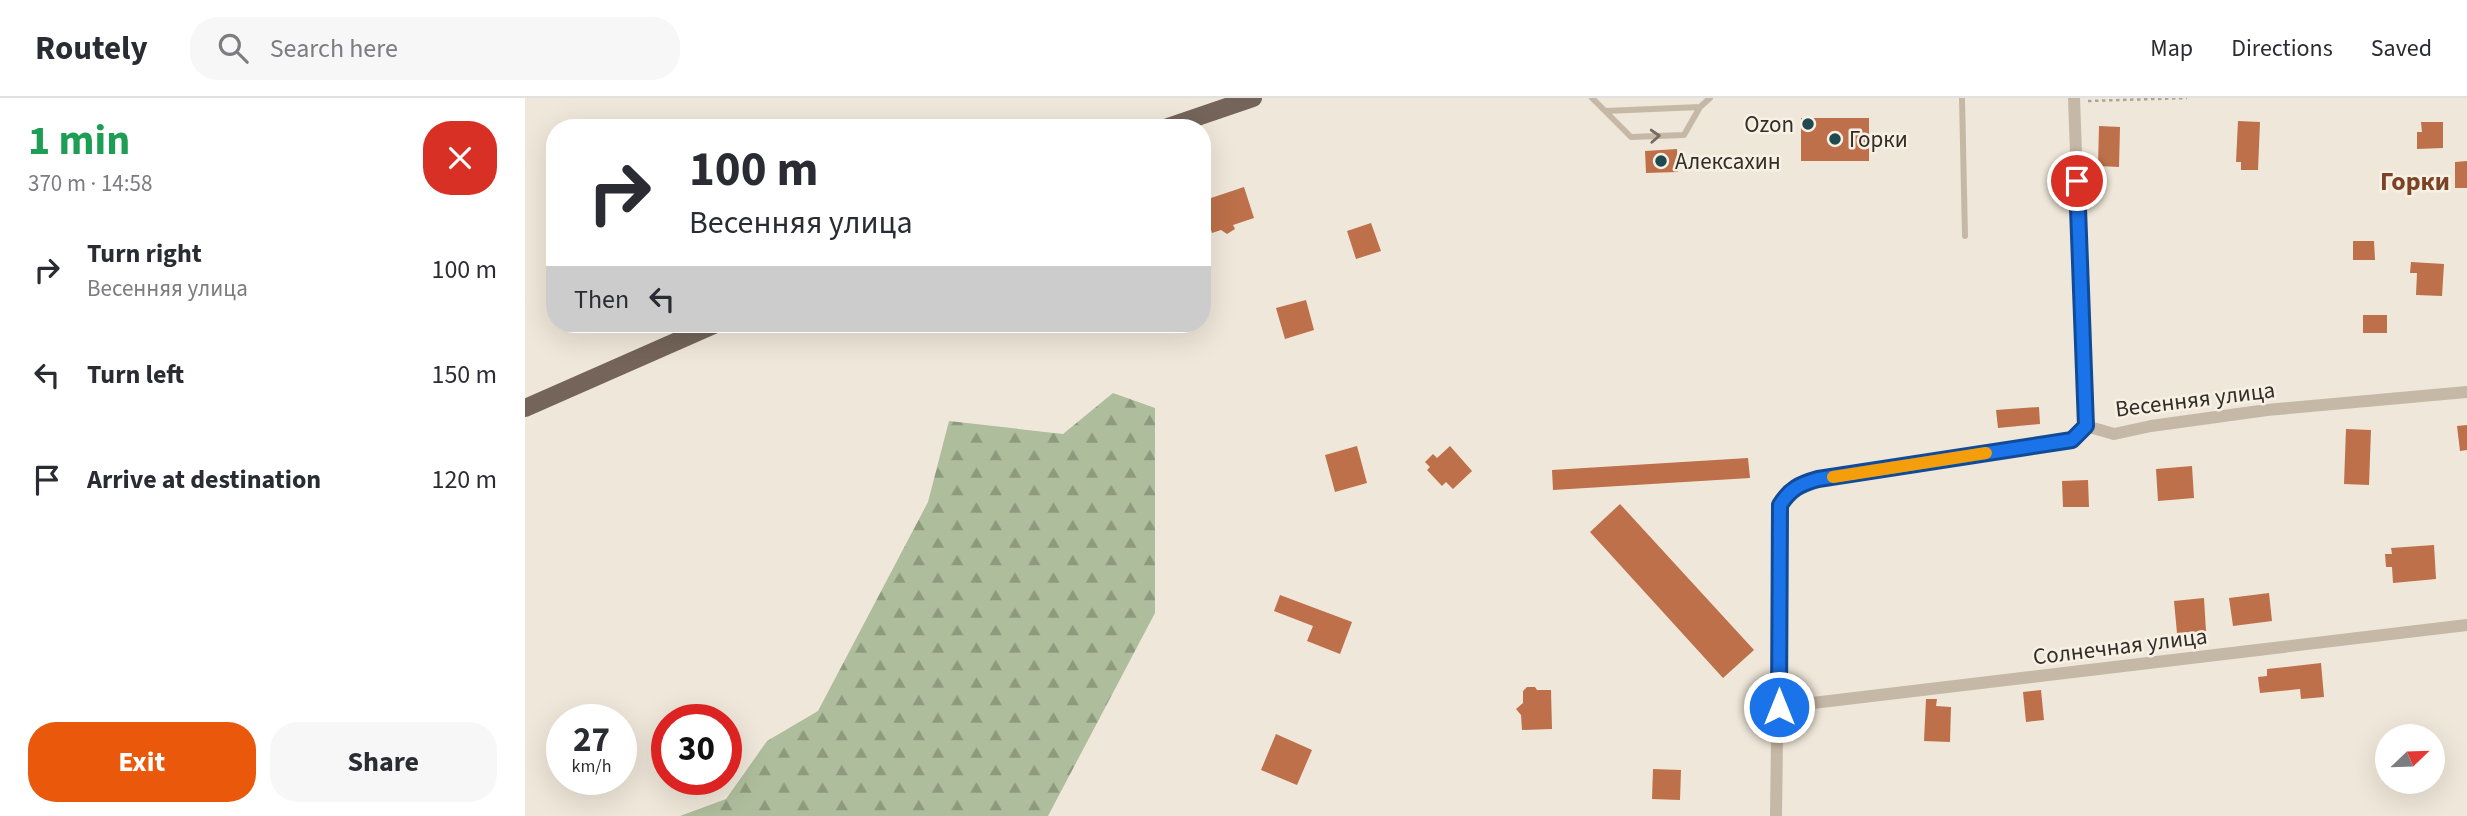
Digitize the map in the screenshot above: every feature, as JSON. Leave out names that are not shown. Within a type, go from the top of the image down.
[{"type":"main road","points":[[1191,119],[1253,98]]},
{"type":"main road","points":[[525,408],[696,333]]},
{"type":"street","points":[[2074,99],[2086,426]]},
{"type":"street","name":"Весенняя улица","points":[[1779,707],[1780,505],[1786,494],[1800,484],[2072,440],[2086,426],[2114,434],[2151,426],[2267,410],[2467,393]]},
{"type":"street","name":"Солнечная улица","points":[[1779,707],[2467,625]]},
{"type":"street","points":[[1776,816],[1779,707]]},
{"type":"lane","points":[[1592,98],[1631,138],[1684,135],[1700,107],[1710,98]]},
{"type":"lane","points":[[1962,98],[1965,236]]},
{"type":"lane","points":[[1605,111],[1700,107]]},
{"type":"path","points":[[2074,99],[2187,98]]},
{"type":"green space","points":[[1113,393],[1155,408],[1155,613],[1048,816],[680,816],[726,799],[729,795],[742,795],[742,776],[767,741],[818,711],[928,502],[949,421],[1063,434]]},
{"type":"building","name":"Горки","points":[[1801,118],[1869,118],[1869,161],[1801,161]]},
{"type":"building","points":[[2238,121],[2260,122],[2258,170],[2241,170],[2241,162],[2236,162]]},
{"type":"building","points":[[2421,122],[2443,122],[2443,148],[2417,149],[2417,132],[2422,132]]},
{"type":"building","points":[[2099,126],[2120,127],[2119,167],[2098,166]]},
{"type":"building","name":"Алексахин","points":[[1677,149],[1678,172],[1646,173],[1645,151]]},
{"type":"building","points":[[2467,161],[2467,188],[2455,188],[2455,162]]},
{"type":"building","points":[[1244,187],[1254,218],[1233,225],[1235,229],[1227,234],[1221,230],[1212,233],[1211,198]]},
{"type":"building","points":[[1371,223],[1381,251],[1356,259],[1347,231]]},
{"type":"building","points":[[2353,241],[2374,241],[2375,260],[2353,260]]},
{"type":"building","points":[[2411,262],[2444,264],[2442,296],[2416,295],[2417,273],[2410,273]]},
{"type":"building","points":[[1306,300],[1314,330],[1285,339],[1276,308]]},
{"type":"building","points":[[2363,315],[2387,315],[2387,333],[2363,333]]},
{"type":"building","points":[[2039,407],[2040,424],[1998,428],[1996,410]]},
{"type":"building","points":[[2467,425],[2467,450],[2460,451],[2457,426]]},
{"type":"building","points":[[2346,429],[2371,430],[2369,485],[2344,484]]},
{"type":"building","points":[[1357,446],[1367,483],[1335,492],[1325,455]]},
{"type":"building","points":[[1450,446],[1472,471],[1453,489],[1446,482],[1442,486],[1427,470],[1430,467],[1425,462],[1433,454],[1437,458]]},
{"type":"building","points":[[1748,458],[1750,478],[1553,490],[1552,470]]},
{"type":"building","points":[[2192,466],[2194,498],[2158,501],[2156,469]]},
{"type":"building","points":[[2088,480],[2089,507],[2063,507],[2062,481]]},
{"type":"building","points":[[1620,504],[1754,650],[1723,678],[1590,532]]},
{"type":"building","points":[[2434,545],[2436,579],[2393,583],[2392,567],[2386,567],[2385,554],[2392,554],[2391,548]]},
{"type":"building","points":[[2269,593],[2272,621],[2233,626],[2229,598]]},
{"type":"building","points":[[1280,595],[1352,622],[1340,654],[1307,641],[1313,626],[1274,611]]},
{"type":"building","points":[[2204,598],[2206,631],[2177,633],[2174,601]]},
{"type":"building","points":[[2321,663],[2324,697],[2301,699],[2300,689],[2260,693],[2258,677],[2267,676],[2267,669]]},
{"type":"building","points":[[1527,687],[1551,690],[1552,729],[1522,730],[1521,715],[1516,709],[1523,703],[1523,691]]},
{"type":"building","points":[[2041,690],[2044,720],[2026,722],[2023,692]]},
{"type":"building","points":[[1926,699],[1937,699],[1936,706],[1951,707],[1950,742],[1924,741]]},
{"type":"building","points":[[1276,734],[1312,750],[1297,785],[1261,770]]},
{"type":"building","points":[[1653,769],[1681,770],[1680,800],[1652,799]]},
{"type":"slow traffic","points":[[1833,477],[1986,453]]},
{"type":"place","name":"Ozon","points":[[1808,124]]},
{"type":"place","name":"Горки","points":[[1835,139]]},
{"type":"place","name":"Алексахин","points":[[1661,161]]},
{"type":"district","name":"Горки","points":[[2415,181]]},
{"type":"route","points":[[1779,707],[1780,505],[1786,494],[1800,484],[1818,479],[2072,440],[2086,426],[2077,181]]}]
